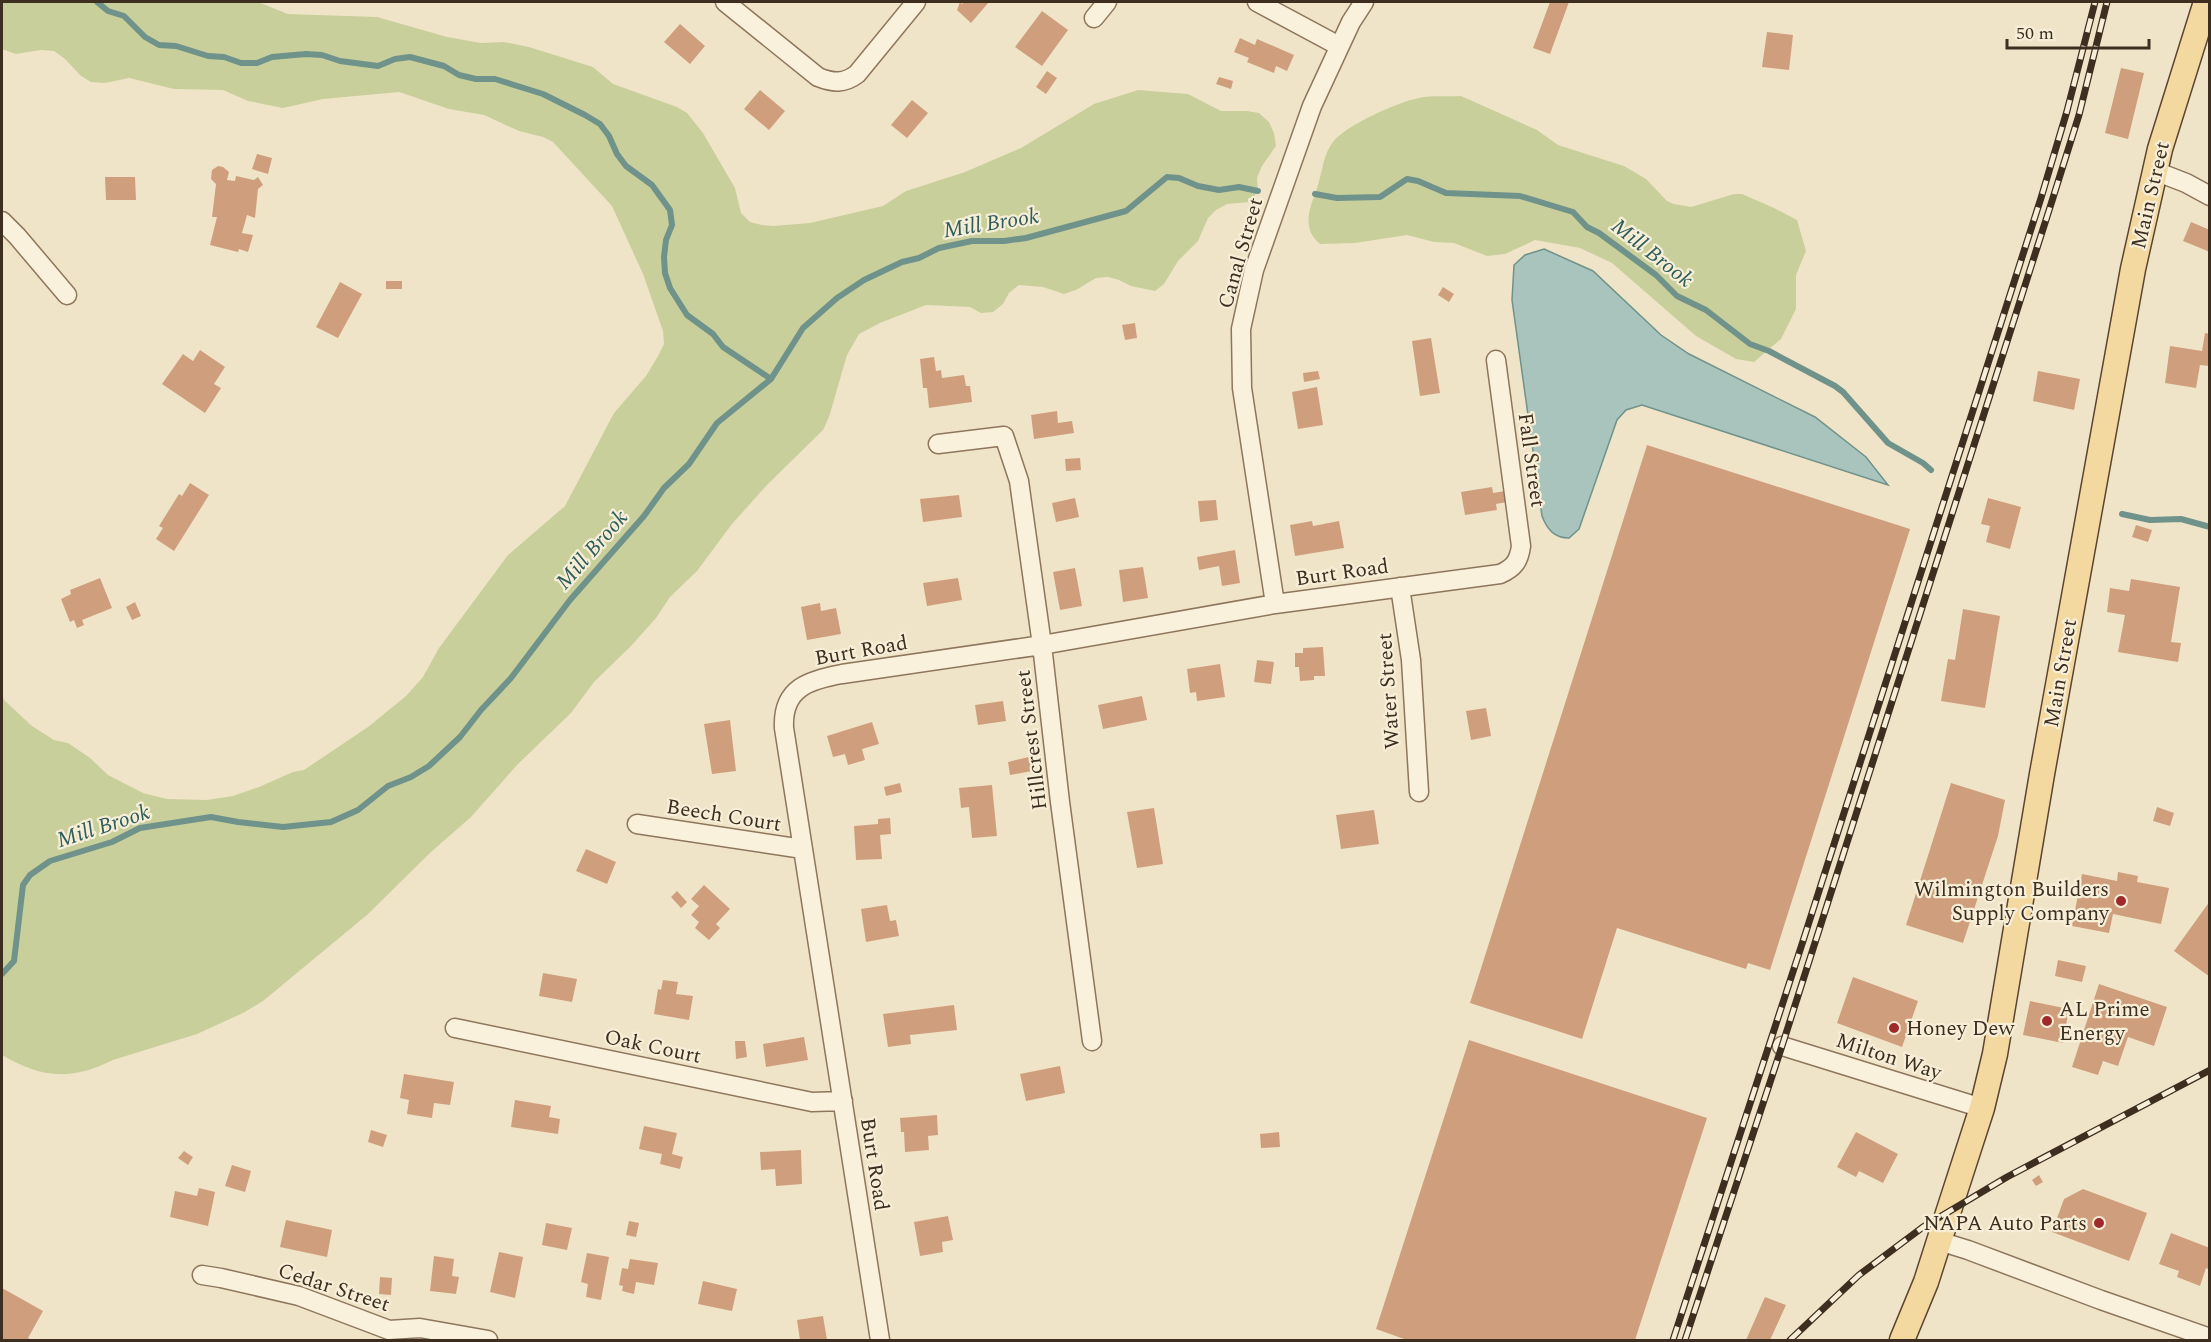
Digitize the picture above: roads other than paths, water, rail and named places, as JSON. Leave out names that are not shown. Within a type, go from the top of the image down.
[{"type":"main road","name":"Main Street","points":[[1902,1341],[1926,1282],[1982,1108],[2002,1017],[2042,774],[2133,269],[2160,149],[2206,2]]},
{"type":"street","points":[[725,2],[818,77],[839,82],[848,80],[857,74],[916,2]]},
{"type":"street","points":[[1094,18],[1107,2]]},
{"type":"street","points":[[1257,2],[1340,46]]},
{"type":"street","name":"Canal Street","points":[[1275,604],[1243,400],[1241,329],[1246,302],[1265,237],[1312,106],[1364,2]]},
{"type":"street","points":[[2155,171],[2186,183],[2210,196]]},
{"type":"street","points":[[2,221],[24,243],[67,295]]},
{"type":"street","name":"Fall Street","points":[[1496,360],[1521,546],[1520,556],[1515,565]]},
{"type":"street","name":"Hillcrest Street","points":[[938,444],[1004,436],[1019,481],[1092,1041]]},
{"type":"street","name":"Burt Road","points":[[880,1341],[784,717],[789,701],[799,689],[818,679],[842,674],[1042,645],[1275,604],[1500,574],[1515,565]]},
{"type":"street","name":"Water Street","points":[[1400,587],[1411,660],[1419,792]]},
{"type":"street","name":"Beech Court","points":[[638,824],[804,849]]},
{"type":"street","name":"Oak Court","points":[[455,1028],[812,1102],[843,1101]]},
{"type":"street","name":"Milton Way","points":[[1782,1046],[1982,1108]]},
{"type":"street","points":[[1939,1241],[2210,1338]]},
{"type":"street","name":"Cedar Street","points":[[202,1275],[298,1296],[382,1335],[420,1328],[488,1341]]},
{"type":"water","points":[[1544,249],[1593,271],[1661,335],[1689,354],[1815,417],[1866,457],[1888,485],[1642,405],[1626,410],[1617,420],[1579,529],[1569,538],[1555,534],[1546,525],[1542,516],[1512,300],[1514,265],[1525,255]]},
{"type":"waterway","points":[[97,2],[108,11],[124,16],[145,37],[159,45],[176,46],[241,63],[257,63],[272,57],[306,54],[378,66],[395,59],[410,57],[444,66],[459,75],[476,79],[495,79],[543,94],[585,115],[600,124],[626,166],[652,185],[670,210],[672,225],[666,240],[665,273],[670,288],[687,315],[713,334],[723,347],[771,379]]},
{"type":"waterway","name":"Mill Brook","points":[[2,974],[14,961],[23,885],[30,875],[50,861],[112,842],[140,828],[211,817],[283,827],[331,822],[358,810],[388,786],[411,777],[429,766],[460,737],[511,678],[570,600],[644,516],[664,488],[689,464],[717,423],[771,379],[803,328],[837,298],[864,280],[939,248],[972,241],[1026,238],[1126,211],[1167,177],[1179,178],[1198,186],[1219,190],[1239,187],[1258,191]]},
{"type":"waterway","name":"Mill Brook","points":[[1315,194],[1337,198],[1380,197],[1407,179],[1418,181],[1446,193],[1520,196],[1573,212],[1587,227],[1599,233],[1656,275],[1677,296],[1706,310],[1750,344],[1769,351],[1835,386],[1888,443],[1931,470]]},
{"type":"waterway","name":"Mill Brook","points":[[2122,514],[2150,520],[2181,519],[2210,527]]},
{"type":"railway","points":[[1673,1340],[2041,198],[2067,111],[2095,2]]},
{"type":"railway","points":[[1685,1340],[1782,1046],[2052,201],[2079,115],[2107,2]]},
{"type":"railway","points":[[1790,1340],[1859,1275],[1923,1227],[2007,1177],[2210,1070]]},
{"type":"place","name":"Wilmington Builders Supply Company","points":[[2121,901]]},
{"type":"place","name":"AL Prime Energy","points":[[2047,1021]]},
{"type":"place","name":"Honey Dew","points":[[1894,1028]]},
{"type":"place","name":"NAPA Auto Parts","points":[[2099,1223]]}]
